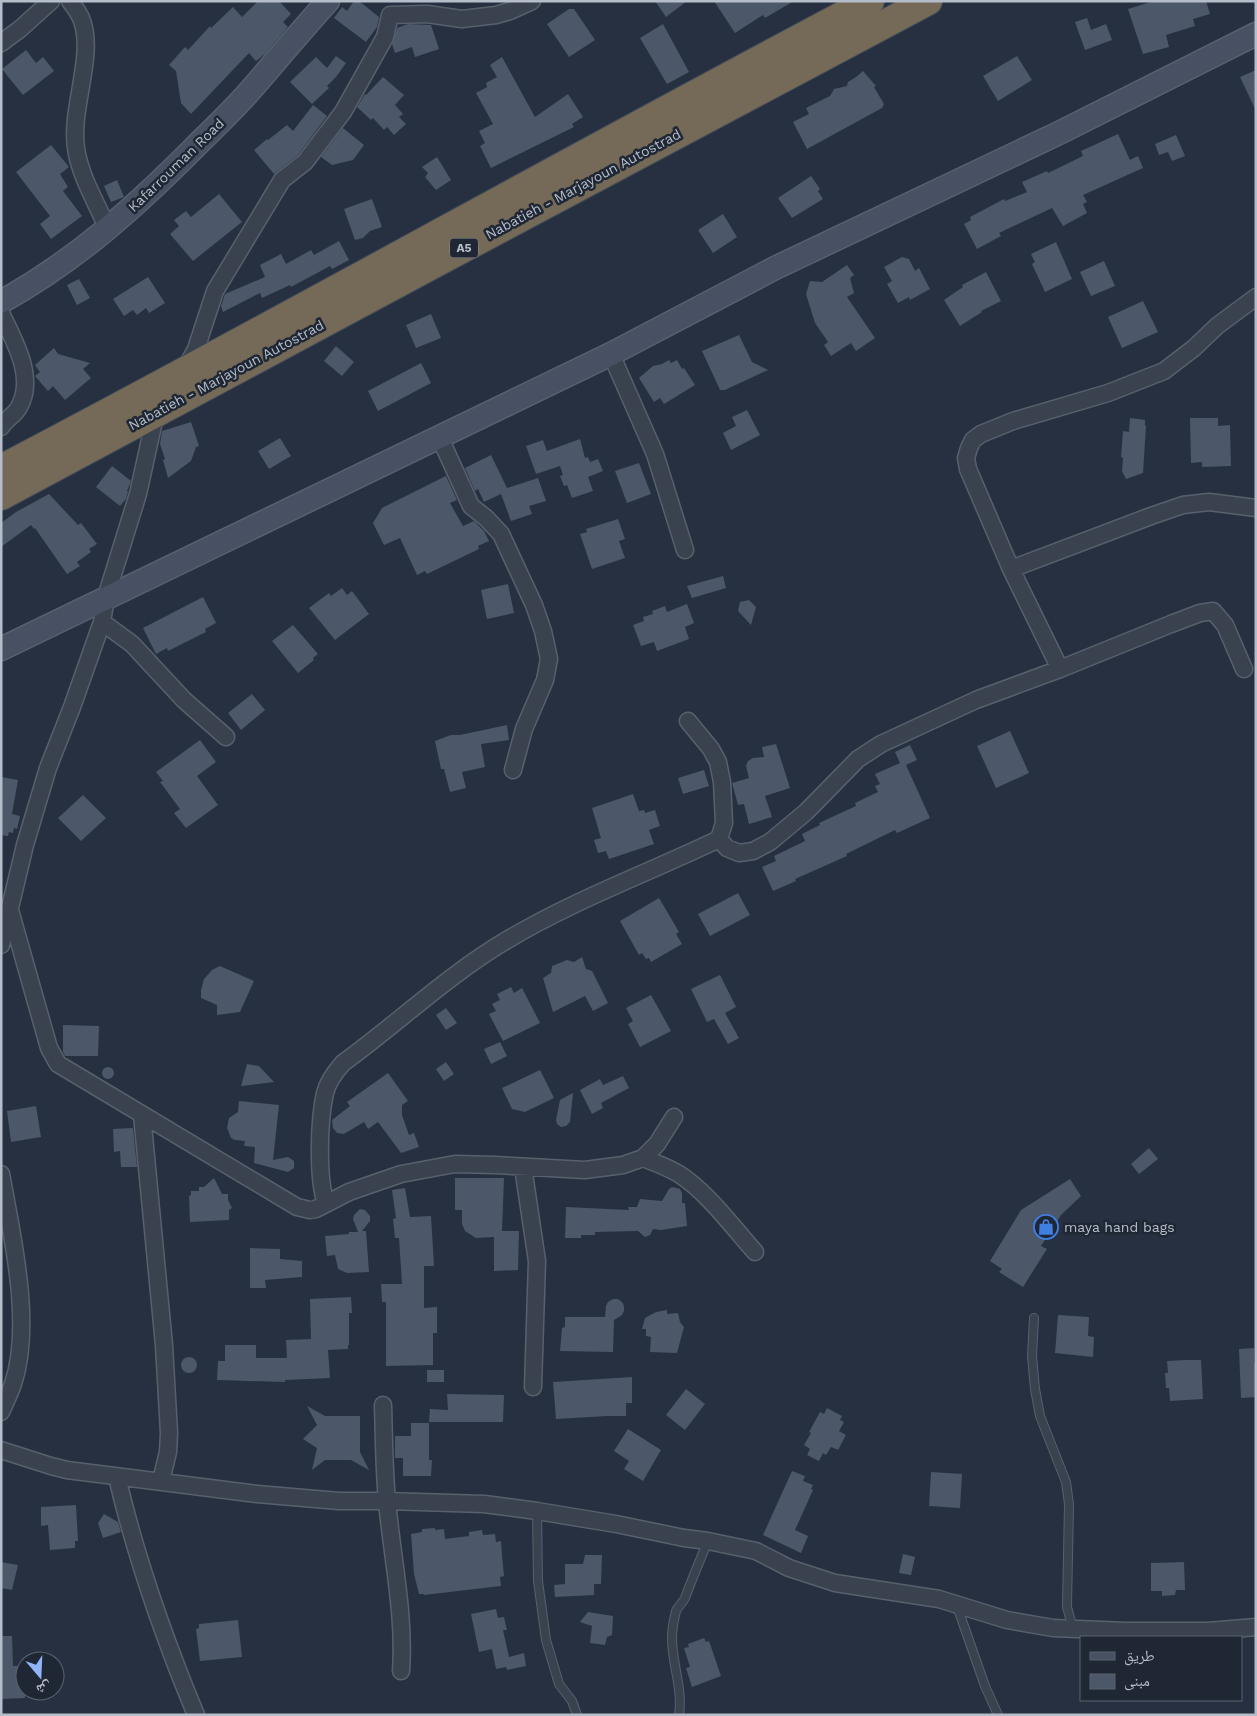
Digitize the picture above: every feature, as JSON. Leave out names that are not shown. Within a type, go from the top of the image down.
[{"type":"highway","name":"Nabatieh - Marjayoun Autostrad","points":[[1,469],[182,374],[737,71],[870,1]]},
{"type":"highway","name":"Nabatieh - Marjayoun Autostrad","points":[[1,496],[928,1]]},
{"type":"street","points":[[1,43],[20,29],[51,1]]},
{"type":"street","points":[[70,1],[81,18],[86,46],[75,125],[76,148],[82,175],[108,230]]},
{"type":"street","name":"Kafarrouman Road","points":[[1,302],[34,284],[108,230],[167,175],[247,94],[328,1]]},
{"type":"street","points":[[182,374],[196,349],[216,290],[282,180],[305,162],[343,112],[385,37],[391,8],[462,19],[496,15],[532,1]]},
{"type":"street","points":[[1,648],[440,438],[611,354],[776,268],[1059,133],[1256,34]]},
{"type":"street","points":[[1060,669],[1011,569],[968,469],[966,458],[973,440],[981,434],[1013,421],[1108,393],[1164,372],[1183,358],[1217,326],[1256,297]]},
{"type":"street","points":[[1,314],[18,348],[26,378],[24,395],[20,406],[1,427]]},
{"type":"street","points":[[611,354],[655,454],[685,550]]},
{"type":"street","points":[[1,945],[25,845],[48,768],[102,622],[106,597],[138,494],[156,412]]},
{"type":"street","points":[[440,438],[471,506],[501,534],[534,605],[543,631],[549,659],[545,680],[524,729],[512,770]]},
{"type":"street","points":[[1011,569],[1183,505],[1209,502],[1256,508]]},
{"type":"street","points":[[719,839],[727,848],[739,853],[753,851],[770,842],[806,812],[858,760],[882,744],[976,700],[1060,669],[1200,613],[1213,612],[1225,625],[1244,669]]},
{"type":"street","points":[[102,622],[132,644],[184,700],[226,737]]},
{"type":"street","points":[[326,1204],[322,1189],[320,1166],[322,1114],[326,1091],[334,1072],[343,1063],[474,961],[508,940],[612,886],[719,839],[724,823],[722,782],[718,762],[711,749],[688,721]]},
{"type":"street","points":[[10,910],[49,1048],[58,1064],[297,1207],[310,1210],[350,1192],[401,1174],[455,1164],[585,1170],[623,1165],[643,1158],[657,1144],[674,1117]]},
{"type":"street","points":[[142,1115],[164,1345],[169,1433],[168,1452],[161,1481]]},
{"type":"street","points":[[643,1158],[666,1166],[681,1175],[708,1199],[755,1252]]},
{"type":"street","points":[[523,1167],[537,1261],[533,1386]]},
{"type":"street","points":[[1,1174],[16,1265],[22,1322],[17,1366],[13,1383],[1,1412]]},
{"type":"street","points":[[383,1405],[387,1500],[400,1611],[401,1671]]},
{"type":"street","points":[[1,1450],[51,1466],[258,1494],[339,1501],[387,1500],[484,1504],[616,1524],[756,1551],[789,1568],[835,1583],[939,1599],[1007,1620],[1053,1628],[1126,1631],[1208,1631],[1256,1627]]},
{"type":"street","points":[[117,1476],[128,1524],[175,1662],[196,1715]]},
{"type":"lane","points":[[1034,1318],[1032,1356],[1040,1416],[1066,1482],[1069,1504],[1067,1607],[1073,1629]]},
{"type":"lane","points":[[537,1511],[538,1581],[546,1640],[558,1684],[572,1701],[577,1715]]},
{"type":"lane","points":[[679,1715],[680,1700],[676,1665],[672,1651],[672,1635],[676,1610],[683,1602],[708,1541]]},
{"type":"lane","points":[[957,1606],[985,1686],[998,1715]]},
{"type":"building","points":[[258,1],[279,1],[291,14],[283,22],[288,27],[265,54],[256,61],[249,53],[191,114],[181,103],[176,71],[169,65],[185,47],[188,50],[210,26],[211,28],[233,7],[242,17]]},
{"type":"building","points":[[354,1],[359,1],[379,17],[377,27],[366,42],[334,18],[342,7],[347,11]]},
{"type":"building","points":[[655,1],[687,1],[666,17]]},
{"type":"building","points":[[714,1],[794,1],[765,18],[763,15],[735,33]]},
{"type":"building","points":[[1154,1],[1206,1],[1210,14],[1193,19],[1195,26],[1166,35],[1169,47],[1143,54],[1128,9]]},
{"type":"building","points":[[569,9],[574,9],[595,40],[569,57],[547,24]]},
{"type":"building","points":[[1087,18],[1091,30],[1106,24],[1112,40],[1085,50],[1075,22]]},
{"type":"building","points":[[408,24],[431,25],[439,49],[415,57],[412,47],[395,53],[392,44],[397,28]]},
{"type":"building","points":[[663,24],[689,72],[667,84],[640,38]]},
{"type":"building","points":[[26,50],[36,63],[43,57],[54,71],[23,95],[2,69]]},
{"type":"building","points":[[336,56],[346,63],[327,86],[329,88],[312,104],[290,82],[316,57],[327,68]]},
{"type":"building","points":[[1017,56],[1032,80],[998,101],[983,76]]},
{"type":"building","points":[[502,57],[535,117],[568,94],[583,117],[572,124],[574,127],[491,168],[480,146],[485,143],[479,131],[493,124],[476,93],[487,87],[486,83],[497,77],[490,65]]},
{"type":"building","points":[[1256,70],[1256,111],[1240,77]]},
{"type":"building","points":[[863,71],[876,86],[874,87],[884,104],[882,108],[807,149],[793,122],[809,114],[806,108],[830,96],[834,89],[847,86],[848,82]]},
{"type":"building","points":[[383,77],[404,95],[395,105],[403,114],[399,117],[406,124],[394,135],[387,127],[384,130],[373,118],[371,120],[357,107],[365,94]]},
{"type":"building","points":[[313,105],[327,116],[298,155],[274,174],[254,150],[287,125],[293,131]]},
{"type":"building","points":[[343,128],[364,145],[353,160],[332,165],[321,157]]},
{"type":"building","points":[[1118,134],[1130,160],[1138,156],[1143,168],[1083,195],[1087,202],[1083,204],[1087,213],[1063,226],[1052,208],[999,233],[1001,236],[977,249],[964,224],[971,220],[970,217],[1004,199],[1005,201],[1027,192],[1022,182],[1047,171],[1048,173],[1083,156],[1081,151]]},
{"type":"building","points":[[1176,135],[1185,156],[1172,161],[1168,152],[1159,155],[1155,144]]},
{"type":"building","points":[[51,145],[69,167],[60,174],[68,187],[63,191],[82,216],[51,239],[40,224],[50,216],[16,172]]},
{"type":"building","points":[[437,157],[451,180],[436,190],[425,177],[428,173],[422,167]]},
{"type":"building","points":[[811,176],[820,189],[818,191],[823,199],[792,218],[778,198]]},
{"type":"building","points":[[117,180],[124,197],[111,202],[104,186]]},
{"type":"building","points":[[219,194],[242,222],[193,261],[170,234],[179,226],[174,220],[186,211],[191,217]]},
{"type":"building","points":[[372,199],[382,227],[370,231],[363,238],[355,240],[344,209]]},
{"type":"building","points":[[723,214],[737,237],[713,253],[698,230]]},
{"type":"building","points":[[339,241],[349,260],[332,269],[330,266],[291,287],[290,285],[262,298],[260,293],[223,312],[221,306],[225,294],[265,277],[260,265],[281,254],[286,264],[311,250],[314,255]]},
{"type":"building","points":[[1056,242],[1072,279],[1045,292],[1032,264],[1035,262],[1031,254]]},
{"type":"building","points":[[902,257],[909,259],[915,271],[919,268],[930,289],[910,300],[909,297],[898,303],[887,284],[892,281],[884,267]]},
{"type":"building","points":[[1104,261],[1115,286],[1091,296],[1080,272]]},
{"type":"building","points":[[847,265],[854,275],[850,278],[854,293],[847,297],[875,338],[856,351],[851,343],[831,356],[824,345],[828,342],[815,323],[806,294],[810,281],[822,282]]},
{"type":"building","points":[[986,272],[1001,301],[981,311],[960,326],[944,300],[963,287],[962,285]]},
{"type":"building","points":[[148,277],[165,303],[149,313],[146,308],[137,315],[133,310],[124,316],[113,299]]},
{"type":"building","points":[[79,279],[90,298],[77,305],[67,285]]},
{"type":"building","points":[[1143,301],[1158,332],[1122,348],[1108,317]]},
{"type":"building","points":[[431,314],[441,338],[416,348],[406,325]]},
{"type":"building","points":[[739,335],[752,362],[768,370],[725,390],[720,390],[702,351]]},
{"type":"building","points":[[336,346],[354,362],[342,376],[324,361]]},
{"type":"building","points":[[54,348],[58,354],[90,363],[83,369],[91,378],[65,400],[53,386],[48,391],[35,376],[40,372],[35,365]]},
{"type":"building","points":[[669,360],[671,363],[677,360],[695,385],[664,404],[660,398],[654,402],[639,378],[653,366]]},
{"type":"building","points":[[421,363],[431,383],[378,411],[368,391]]},
{"type":"building","points":[[747,410],[760,435],[731,450],[723,433],[736,426],[732,417]]},
{"type":"building","points":[[1130,418],[1145,420],[1143,473],[1126,479],[1122,471],[1123,458],[1121,457],[1123,431],[1129,432]]},
{"type":"building","points":[[1190,418],[1218,418],[1218,426],[1230,425],[1231,466],[1202,467],[1202,462],[1191,463]]},
{"type":"building","points":[[191,422],[199,446],[196,447],[191,461],[168,478],[160,444],[162,431]]},
{"type":"building","points":[[280,438],[291,456],[269,469],[258,451]]},
{"type":"building","points":[[580,439],[585,458],[588,457],[590,462],[598,459],[603,471],[588,477],[593,491],[572,498],[567,485],[564,486],[560,476],[563,475],[560,466],[536,474],[526,446],[543,440],[547,451]]},
{"type":"building","points":[[491,455],[507,488],[538,478],[546,501],[529,506],[532,514],[511,521],[501,494],[484,502],[478,489],[475,491],[465,468]]},
{"type":"building","points":[[639,463],[651,494],[627,503],[615,471]]},
{"type":"building","points":[[112,466],[131,481],[126,499],[120,506],[96,487]]},
{"type":"building","points":[[446,476],[457,500],[450,503],[463,526],[474,521],[484,531],[489,541],[478,546],[479,549],[427,574],[425,571],[417,575],[400,538],[384,545],[373,523],[382,508]]},
{"type":"building","points":[[49,494],[78,525],[81,523],[97,544],[89,549],[91,552],[77,562],[80,566],[67,574],[31,525],[1,547],[1,523],[16,512]]},
{"type":"building","points":[[618,519],[625,539],[619,541],[625,558],[592,569],[580,534],[587,532],[586,529]]},
{"type":"building","points":[[723,576],[726,588],[692,598],[687,586]]},
{"type":"building","points":[[508,584],[514,613],[487,619],[481,590]]},
{"type":"building","points":[[342,588],[347,595],[352,591],[369,614],[335,640],[309,608],[329,593],[331,596]]},
{"type":"building","points":[[203,597],[216,623],[205,629],[206,632],[168,651],[167,648],[156,654],[143,628]]},
{"type":"building","points":[[749,600],[756,607],[751,625],[738,611],[740,602]]},
{"type":"building","points":[[687,604],[694,623],[685,627],[689,639],[657,651],[654,642],[641,646],[633,625],[644,621],[643,617],[653,614],[652,611],[665,606],[667,612]]},
{"type":"building","points":[[293,625],[318,654],[313,658],[314,660],[298,673],[272,641]]},
{"type":"building","points":[[252,694],[265,710],[241,730],[228,713]]},
{"type":"building","points":[[507,725],[509,740],[481,744],[485,767],[462,772],[466,788],[450,792],[444,769],[441,769],[435,741],[451,735],[460,735]]},
{"type":"building","points":[[1010,731],[1029,773],[996,788],[977,746]]},
{"type":"building","points":[[200,740],[216,762],[197,776],[218,805],[186,828],[174,813],[180,809],[160,782],[163,781],[156,772]]},
{"type":"building","points":[[776,744],[790,788],[765,796],[772,817],[749,824],[744,804],[738,805],[732,783],[749,778],[746,766],[748,761],[753,758],[764,757],[762,747]]},
{"type":"building","points":[[910,745],[917,760],[906,765],[930,818],[897,833],[895,830],[846,854],[847,856],[773,891],[762,867],[776,861],[774,856],[805,841],[802,834],[820,825],[819,823],[856,806],[855,803],[878,792],[875,786],[880,784],[875,774],[900,763],[895,752]]},
{"type":"building","points":[[704,770],[709,786],[683,794],[678,778]]},
{"type":"building","points":[[1,777],[18,780],[12,814],[20,816],[17,829],[14,828],[13,833],[9,832],[8,836],[1,835]]},
{"type":"building","points":[[633,794],[639,811],[644,810],[645,813],[655,810],[660,826],[649,830],[654,844],[609,859],[606,851],[598,853],[594,840],[601,838],[592,808]]},
{"type":"building","points":[[83,795],[106,818],[81,841],[58,818]]},
{"type":"building","points":[[738,893],[750,915],[710,936],[698,914]]},
{"type":"building","points":[[659,898],[679,932],[676,934],[682,944],[651,962],[642,953],[639,955],[620,921]]},
{"type":"building","points":[[582,957],[586,969],[592,971],[608,1003],[593,1011],[585,996],[553,1012],[543,978],[551,973],[552,966],[567,960],[574,962]]},
{"type":"building","points":[[220,966],[254,981],[240,1012],[217,1015],[217,1005],[201,998],[204,979],[212,970]]},
{"type":"building","points":[[720,975],[736,1007],[725,1013],[739,1038],[728,1044],[714,1019],[707,1022],[691,989]]},
{"type":"building","points":[[511,987],[514,993],[522,988],[540,1023],[503,1041],[489,1014],[496,1011],[492,1004],[500,1000],[497,994]]},
{"type":"building","points":[[651,995],[671,1031],[640,1047],[628,1024],[633,1021],[626,1008]]},
{"type":"building","points":[[446,1008],[457,1023],[446,1030],[436,1015]]},
{"type":"building","points":[[63,1025],[99,1026],[98,1056],[65,1056],[63,1052]]},
{"type":"building","points":[[500,1042],[507,1056],[491,1064],[484,1049]]},
{"type":"building","points":[[446,1062],[454,1074],[444,1081],[436,1069]]},
{"type":"building","points":[[247,1064],[259,1066],[274,1082],[241,1086]]},
{"type":"building","points":[[110,1067],[113,1068],[113,1078],[106,1079],[103,1078],[102,1071],[103,1068]]},
{"type":"building","points":[[540,1070],[554,1098],[525,1112],[512,1109],[502,1088]]},
{"type":"building","points":[[388,1073],[408,1101],[402,1105],[402,1115],[409,1135],[414,1133],[419,1147],[401,1153],[378,1122],[368,1129],[364,1122],[344,1134],[337,1133],[333,1128],[332,1120],[350,1106],[347,1102]]},
{"type":"building","points":[[623,1076],[629,1088],[601,1103],[603,1108],[592,1114],[580,1090],[600,1079],[603,1085]]},
{"type":"building","points":[[573,1093],[570,1122],[566,1126],[561,1127],[557,1124],[556,1120],[560,1100]]},
{"type":"building","points":[[239,1101],[279,1105],[273,1160],[288,1157],[294,1161],[294,1168],[288,1172],[254,1163],[255,1147],[244,1146],[245,1141],[231,1138],[227,1128],[229,1118],[238,1112]]},
{"type":"building","points":[[36,1106],[41,1137],[11,1142],[7,1111]]},
{"type":"building","points":[[133,1128],[137,1167],[121,1167],[120,1151],[114,1152],[113,1129]]},
{"type":"building","points":[[1149,1148],[1158,1159],[1139,1174],[1131,1164]]},
{"type":"building","points":[[214,1178],[222,1194],[228,1194],[228,1200],[232,1208],[229,1210],[229,1220],[190,1222],[189,1196],[191,1191],[199,1191],[199,1187],[204,1187]]},
{"type":"building","points":[[455,1178],[504,1178],[502,1231],[519,1231],[518,1270],[494,1271],[494,1237],[476,1238],[465,1231],[462,1224],[462,1210],[455,1210]]},
{"type":"building","points":[[1070,1179],[1081,1196],[1061,1215],[1041,1246],[1047,1249],[1023,1287],[999,1272],[1002,1269],[990,1261],[1021,1210]]},
{"type":"building","points":[[672,1187],[680,1189],[682,1193],[687,1226],[661,1230],[653,1229],[650,1235],[645,1237],[638,1231],[595,1232],[595,1235],[581,1235],[581,1238],[565,1238],[566,1207],[629,1210],[628,1207],[637,1207],[640,1199],[662,1201]]},
{"type":"building","points":[[405,1188],[410,1217],[431,1216],[434,1266],[424,1266],[424,1308],[437,1307],[437,1333],[433,1333],[433,1365],[386,1366],[386,1302],[382,1302],[381,1284],[402,1284],[399,1238],[395,1238],[393,1219],[396,1218],[392,1190]]},
{"type":"building","points":[[360,1209],[365,1210],[370,1216],[370,1221],[362,1231],[366,1231],[369,1272],[347,1273],[338,1269],[335,1255],[327,1256],[325,1236],[358,1232],[353,1219]]},
{"type":"building","points":[[250,1248],[280,1249],[280,1259],[302,1261],[302,1277],[265,1280],[266,1288],[250,1288]]},
{"type":"building","points":[[351,1297],[352,1313],[349,1313],[348,1349],[328,1350],[330,1378],[285,1380],[285,1382],[217,1380],[218,1361],[225,1361],[225,1345],[256,1345],[256,1358],[287,1358],[286,1340],[311,1339],[310,1299]]},
{"type":"building","points":[[613,1299],[618,1299],[622,1302],[624,1311],[622,1315],[614,1320],[613,1352],[560,1351],[565,1317],[605,1317],[606,1306]]},
{"type":"building","points":[[667,1310],[667,1314],[678,1313],[680,1322],[684,1327],[677,1353],[650,1352],[651,1337],[646,1336],[646,1329],[642,1329],[645,1318],[656,1312]]},
{"type":"building","points":[[1058,1315],[1089,1317],[1088,1336],[1094,1337],[1093,1357],[1055,1353]]},
{"type":"building","points":[[1254,1348],[1256,1397],[1241,1398],[1239,1349]]},
{"type":"building","points":[[189,1357],[197,1365],[189,1373],[181,1365]]},
{"type":"building","points":[[1201,1360],[1203,1399],[1170,1401],[1169,1388],[1166,1388],[1165,1373],[1168,1373],[1167,1361]]},
{"type":"building","points":[[427,1370],[444,1370],[444,1382],[427,1382]]},
{"type":"building","points":[[632,1377],[632,1403],[626,1403],[626,1416],[556,1419],[553,1382]]},
{"type":"building","points":[[686,1389],[705,1404],[685,1430],[666,1415]]},
{"type":"building","points":[[447,1394],[504,1395],[503,1422],[429,1422],[430,1409],[448,1410]]},
{"type":"building","points":[[307,1406],[325,1416],[360,1416],[360,1452],[369,1470],[351,1460],[325,1460],[312,1470],[317,1448],[303,1439],[317,1425]]},
{"type":"building","points":[[827,1408],[842,1416],[840,1420],[844,1422],[839,1431],[846,1435],[838,1450],[831,1447],[826,1455],[823,1453],[819,1461],[807,1455],[810,1449],[804,1445],[820,1412],[824,1414]]},
{"type":"building","points":[[411,1423],[429,1423],[429,1460],[432,1460],[431,1476],[403,1476],[403,1458],[395,1458],[395,1436],[411,1436]]},
{"type":"building","points":[[628,1429],[661,1450],[643,1481],[624,1469],[629,1461],[614,1451]]},
{"type":"building","points":[[792,1471],[805,1476],[803,1481],[813,1485],[811,1489],[813,1490],[795,1530],[808,1536],[801,1553],[763,1535]]},
{"type":"building","points":[[931,1472],[962,1474],[960,1508],[929,1506]]},
{"type":"building","points":[[76,1505],[78,1541],[75,1541],[75,1548],[50,1550],[48,1525],[41,1526],[41,1507]]},
{"type":"building","points":[[104,1514],[118,1522],[121,1532],[103,1538],[98,1523]]},
{"type":"building","points":[[435,1528],[435,1530],[444,1529],[445,1539],[469,1536],[469,1532],[482,1530],[483,1535],[495,1534],[496,1542],[501,1541],[504,1576],[500,1577],[501,1586],[419,1594],[414,1574],[411,1534],[422,1532],[422,1529]]},
{"type":"building","points":[[903,1554],[915,1557],[911,1575],[899,1573]]},
{"type":"building","points":[[585,1555],[602,1555],[601,1584],[594,1584],[594,1595],[555,1597],[554,1585],[565,1584],[565,1564],[583,1564]]},
{"type":"building","points":[[1,1562],[18,1565],[12,1590],[1,1588]]},
{"type":"building","points":[[1184,1562],[1185,1590],[1176,1590],[1175,1595],[1162,1596],[1162,1591],[1151,1591],[1151,1563]]},
{"type":"building","points":[[496,1609],[498,1618],[504,1617],[507,1630],[503,1630],[509,1657],[524,1653],[526,1666],[507,1670],[506,1667],[496,1669],[492,1649],[479,1652],[471,1614]]},
{"type":"building","points":[[588,1612],[613,1616],[612,1635],[607,1637],[605,1645],[590,1643],[592,1626],[580,1622]]},
{"type":"building","points":[[238,1620],[242,1657],[200,1661],[196,1629],[199,1628],[199,1624]]},
{"type":"building","points":[[1,1636],[12,1636],[13,1666],[15,1666],[15,1698],[1,1699]]},
{"type":"building","points":[[704,1638],[706,1642],[709,1641],[721,1676],[692,1687],[686,1668],[690,1667],[684,1648],[689,1647],[688,1644]]},
{"type":"place","name":"maya hand bags","points":[[1046,1227]]}]
